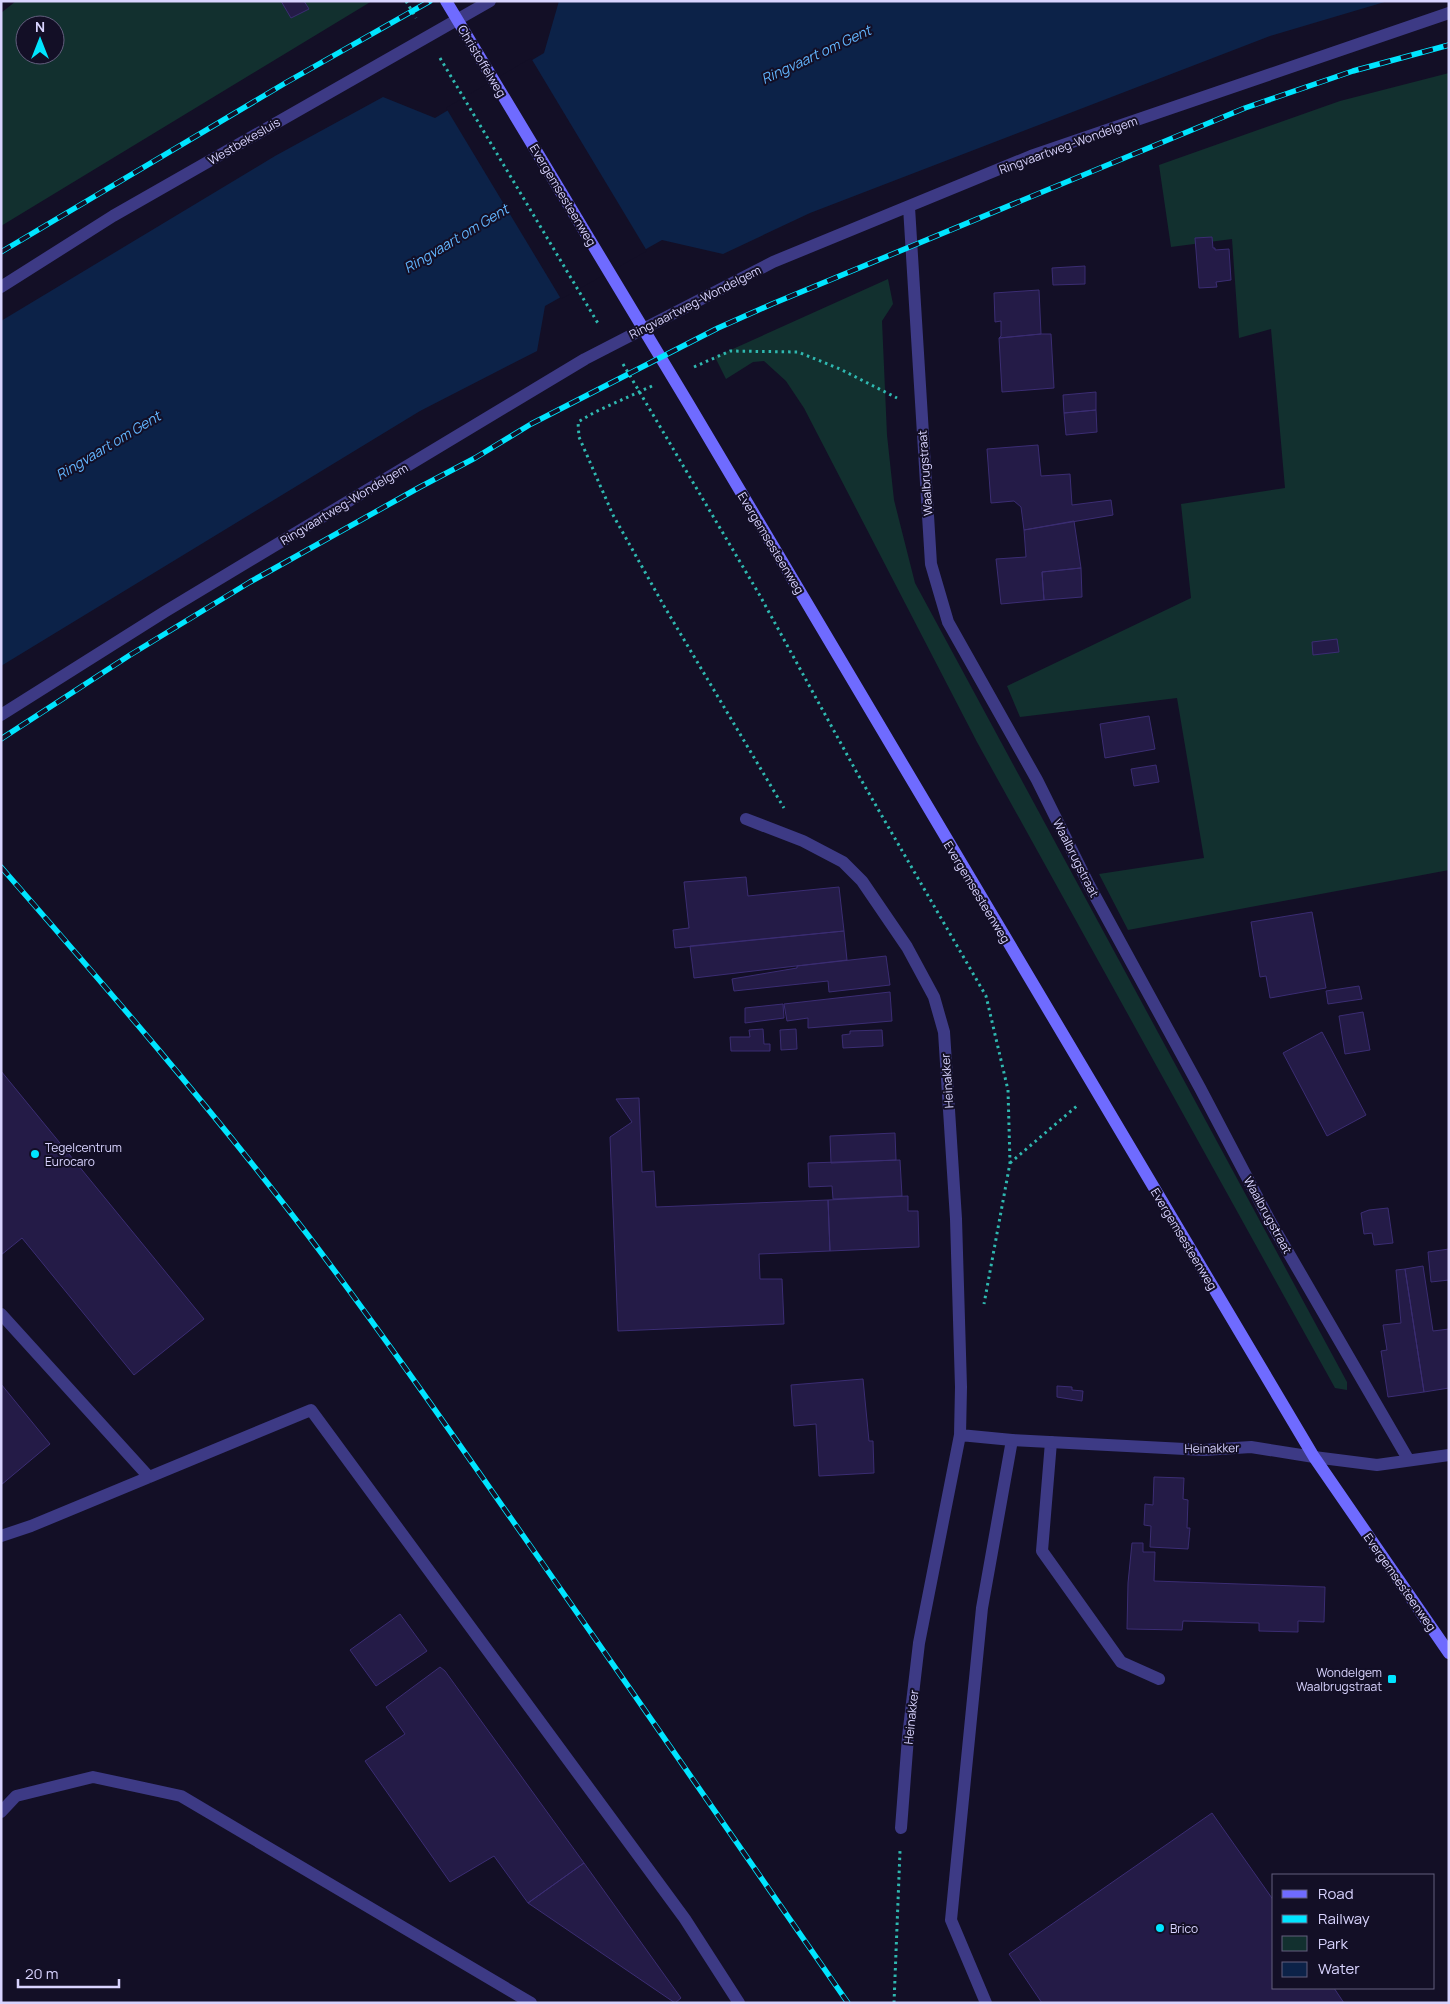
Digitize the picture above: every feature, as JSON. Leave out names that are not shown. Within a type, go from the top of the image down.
[{"type":"main road","name":"Christoffelweg","points":[[446,1],[518,121]]},
{"type":"main road","name":"Evergemsesteenweg","points":[[518,121],[688,403],[1314,1458],[1449,1654]]},
{"type":"street","name":"Westbekesluis","points":[[1,287],[113,216],[490,1]]},
{"type":"street","name":"Ringvaartweg-Wondelgem","points":[[1,715],[166,610],[585,359],[773,262],[1031,156],[1449,13]]},
{"type":"street","name":"Waalbrugstraat","points":[[909,207],[931,564],[948,622],[1037,780],[1089,885],[1270,1221],[1408,1459]]},
{"type":"street","name":"Heinakker","points":[[746,820],[803,841],[842,862],[862,881],[906,947],[934,998],[944,1032],[956,1219],[961,1387],[960,1435],[919,1643],[908,1737],[901,1828]]},
{"type":"street","points":[[1,1314],[149,1477]]},
{"type":"street","points":[[1,1536],[31,1526],[311,1410],[685,1918],[739,2003]]},
{"type":"street","name":"Heinakker","points":[[960,1435],[1012,1440],[1204,1450],[1251,1447],[1314,1458]]},
{"type":"street","points":[[986,2003],[951,1920],[982,1608],[1012,1440]]},
{"type":"street","points":[[1051,1442],[1042,1551],[1121,1662],[1159,1679]]},
{"type":"street","points":[[1314,1458],[1377,1465],[1408,1459],[1449,1455]]},
{"type":"street","points":[[1,1812],[16,1796],[93,1777],[181,1796],[531,2003]]},
{"type":"path","points":[[406,1],[421,26]]},
{"type":"path","points":[[436,52],[602,329]]},
{"type":"path","points":[[685,371],[730,350],[798,352],[840,369],[921,411]]},
{"type":"path","points":[[622,363],[658,422]]},
{"type":"path","points":[[658,384],[595,412],[578,422],[579,437],[613,514],[650,581],[803,841]]},
{"type":"path","points":[[1010,1163],[1095,1090]]},
{"type":"path","points":[[894,2003],[901,1828]]},
{"type":"green space","points":[[16,1],[372,1],[1,226],[1,13]]},
{"type":"green space","points":[[1449,73],[1449,870],[1128,930],[1099,874],[1204,858],[1177,698],[1020,717],[1007,686],[1191,598],[1181,504],[1285,488],[1271,329],[1239,338],[1232,239],[1171,247],[1159,165],[1340,101]]},
{"type":"green space","points":[[888,279],[893,304],[882,321],[887,435],[894,500],[915,583],[1347,1382],[1347,1390],[1335,1388],[977,742],[804,408],[786,381],[764,361],[753,362],[726,379],[715,357]]},
{"type":"water","name":"Ringvaart om Gent","points":[[559,1],[1388,1],[1270,36],[810,213],[723,254],[662,240],[545,306],[537,351],[420,411],[1,666],[1,321],[275,156],[383,97],[435,118],[544,53]]},
{"type":"pier","points":[[531,58],[647,251],[561,299],[446,108]]},
{"type":"building","points":[[281,1],[304,1],[309,9],[291,18]]},
{"type":"building","points":[[1212,237],[1215,250],[1229,249],[1231,280],[1216,282],[1217,287],[1199,288],[1195,238]]},
{"type":"building","points":[[1085,266],[1085,284],[1053,285],[1052,268]]},
{"type":"building","points":[[1039,290],[1041,334],[999,338],[1001,336],[1001,321],[995,322],[994,293]]},
{"type":"building","points":[[1051,334],[1054,388],[1002,392],[999,338]]},
{"type":"building","points":[[1096,392],[1096,410],[1064,413],[1063,395]]},
{"type":"building","points":[[1096,410],[1097,432],[1066,435],[1064,413]]},
{"type":"building","points":[[1038,445],[1041,476],[1070,474],[1072,505],[1111,500],[1113,515],[1024,530],[1021,507],[1014,501],[991,503],[987,449]]},
{"type":"building","points":[[1074,521],[1081,568],[1042,572],[1044,600],[1001,604],[996,559],[1026,557],[1024,530]]},
{"type":"building","points":[[1081,568],[1082,597],[1044,600],[1042,572]]},
{"type":"building","points":[[1337,639],[1339,652],[1313,655],[1312,642]]},
{"type":"building","points":[[1149,716],[1155,749],[1105,758],[1100,724]]},
{"type":"building","points":[[1156,765],[1159,782],[1134,786],[1131,769]]},
{"type":"building","points":[[746,877],[748,896],[839,887],[844,931],[675,948],[673,930],[689,928],[684,882]]},
{"type":"building","points":[[1312,912],[1326,988],[1270,998],[1266,976],[1260,977],[1251,922]]},
{"type":"building","points":[[844,931],[847,960],[694,978],[690,946]]},
{"type":"building","points":[[886,956],[890,985],[829,992],[828,981],[734,991],[732,979],[797,968],[797,966]]},
{"type":"building","points":[[1359,986],[1362,999],[1328,1004],[1326,991]]},
{"type":"building","points":[[890,992],[892,1021],[808,1028],[808,1018],[787,1021],[784,1004]]},
{"type":"building","points":[[783,1004],[784,1018],[745,1023],[745,1008]]},
{"type":"building","points":[[1363,1012],[1370,1050],[1345,1054],[1339,1016]]},
{"type":"building","points":[[763,1029],[764,1044],[770,1044],[770,1051],[731,1051],[730,1037],[750,1037],[749,1030]]},
{"type":"building","points":[[796,1029],[797,1049],[781,1050],[780,1030]]},
{"type":"building","points":[[882,1030],[883,1046],[843,1048],[842,1035],[850,1034],[850,1031]]},
{"type":"building","points":[[1322,1032],[1366,1115],[1327,1136],[1283,1053]]},
{"type":"building","name":"Tegelcentrum Eurocaro","points":[[1,1071],[204,1319],[134,1375],[22,1238],[1,1255]]},
{"type":"building","points":[[639,1098],[642,1172],[654,1171],[656,1207],[828,1200],[830,1251],[759,1254],[760,1279],[782,1279],[784,1324],[618,1331],[610,1137],[632,1122],[616,1099]]},
{"type":"building","points":[[895,1133],[896,1160],[831,1163],[830,1136]]},
{"type":"building","points":[[900,1160],[902,1196],[833,1199],[832,1186],[809,1187],[808,1163]]},
{"type":"building","points":[[908,1196],[908,1211],[918,1211],[919,1247],[830,1251],[828,1200]]},
{"type":"building","points":[[1388,1208],[1393,1243],[1374,1245],[1372,1233],[1364,1234],[1361,1213]]},
{"type":"building","points":[[1449,1249],[1449,1280],[1431,1282],[1428,1252]]},
{"type":"building","points":[[1423,1266],[1433,1331],[1449,1329],[1449,1388],[1424,1392],[1405,1269]]},
{"type":"building","points":[[1405,1269],[1424,1392],[1388,1397],[1381,1351],[1387,1350],[1383,1325],[1401,1323],[1396,1270]]},
{"type":"building","points":[[863,1379],[869,1441],[873,1441],[874,1473],[819,1476],[816,1424],[794,1426],[791,1385]]},
{"type":"building","points":[[1,1384],[50,1444],[1,1485]]},
{"type":"building","points":[[1057,1386],[1072,1387],[1072,1390],[1083,1391],[1082,1401],[1057,1397]]},
{"type":"building","points":[[1154,1477],[1184,1478],[1183,1499],[1188,1500],[1187,1528],[1190,1528],[1188,1549],[1150,1547],[1151,1526],[1144,1525],[1145,1504],[1153,1505]]},
{"type":"building","points":[[1132,1543],[1143,1543],[1143,1552],[1155,1552],[1154,1581],[1325,1587],[1324,1622],[1298,1621],[1298,1632],[1259,1631],[1259,1623],[1183,1621],[1182,1630],[1127,1629],[1128,1583]]},
{"type":"building","points":[[400,1614],[427,1651],[376,1686],[350,1650]]},
{"type":"building","points":[[440,1667],[445,1671],[584,1863],[528,1903],[494,1856],[450,1882],[365,1761],[405,1734],[386,1707]]},
{"type":"building","name":"Brico","points":[[1212,1813],[1272,1898],[1272,1989],[1335,1989],[1344,2003],[1042,2003],[1009,1954]]},
{"type":"building","points":[[584,1863],[681,1998],[675,2003],[528,1903]]},
{"type":"railway","points":[[1,252],[287,82],[430,1]]},
{"type":"railway","points":[[1,739],[130,655],[250,582],[475,458],[531,424],[718,328],[1245,108],[1353,71],[1449,45]]},
{"type":"railway","points":[[1,867],[195,1094],[307,1234],[456,1439],[848,2003]]},
{"type":"place","name":"Tegelcentrum Eurocaro","points":[[35,1154]]},
{"type":"place","name":"Wondelgem Waalbrugstraat","points":[[1392,1679]]},
{"type":"place","name":"Brico","points":[[1160,1928]]}]
